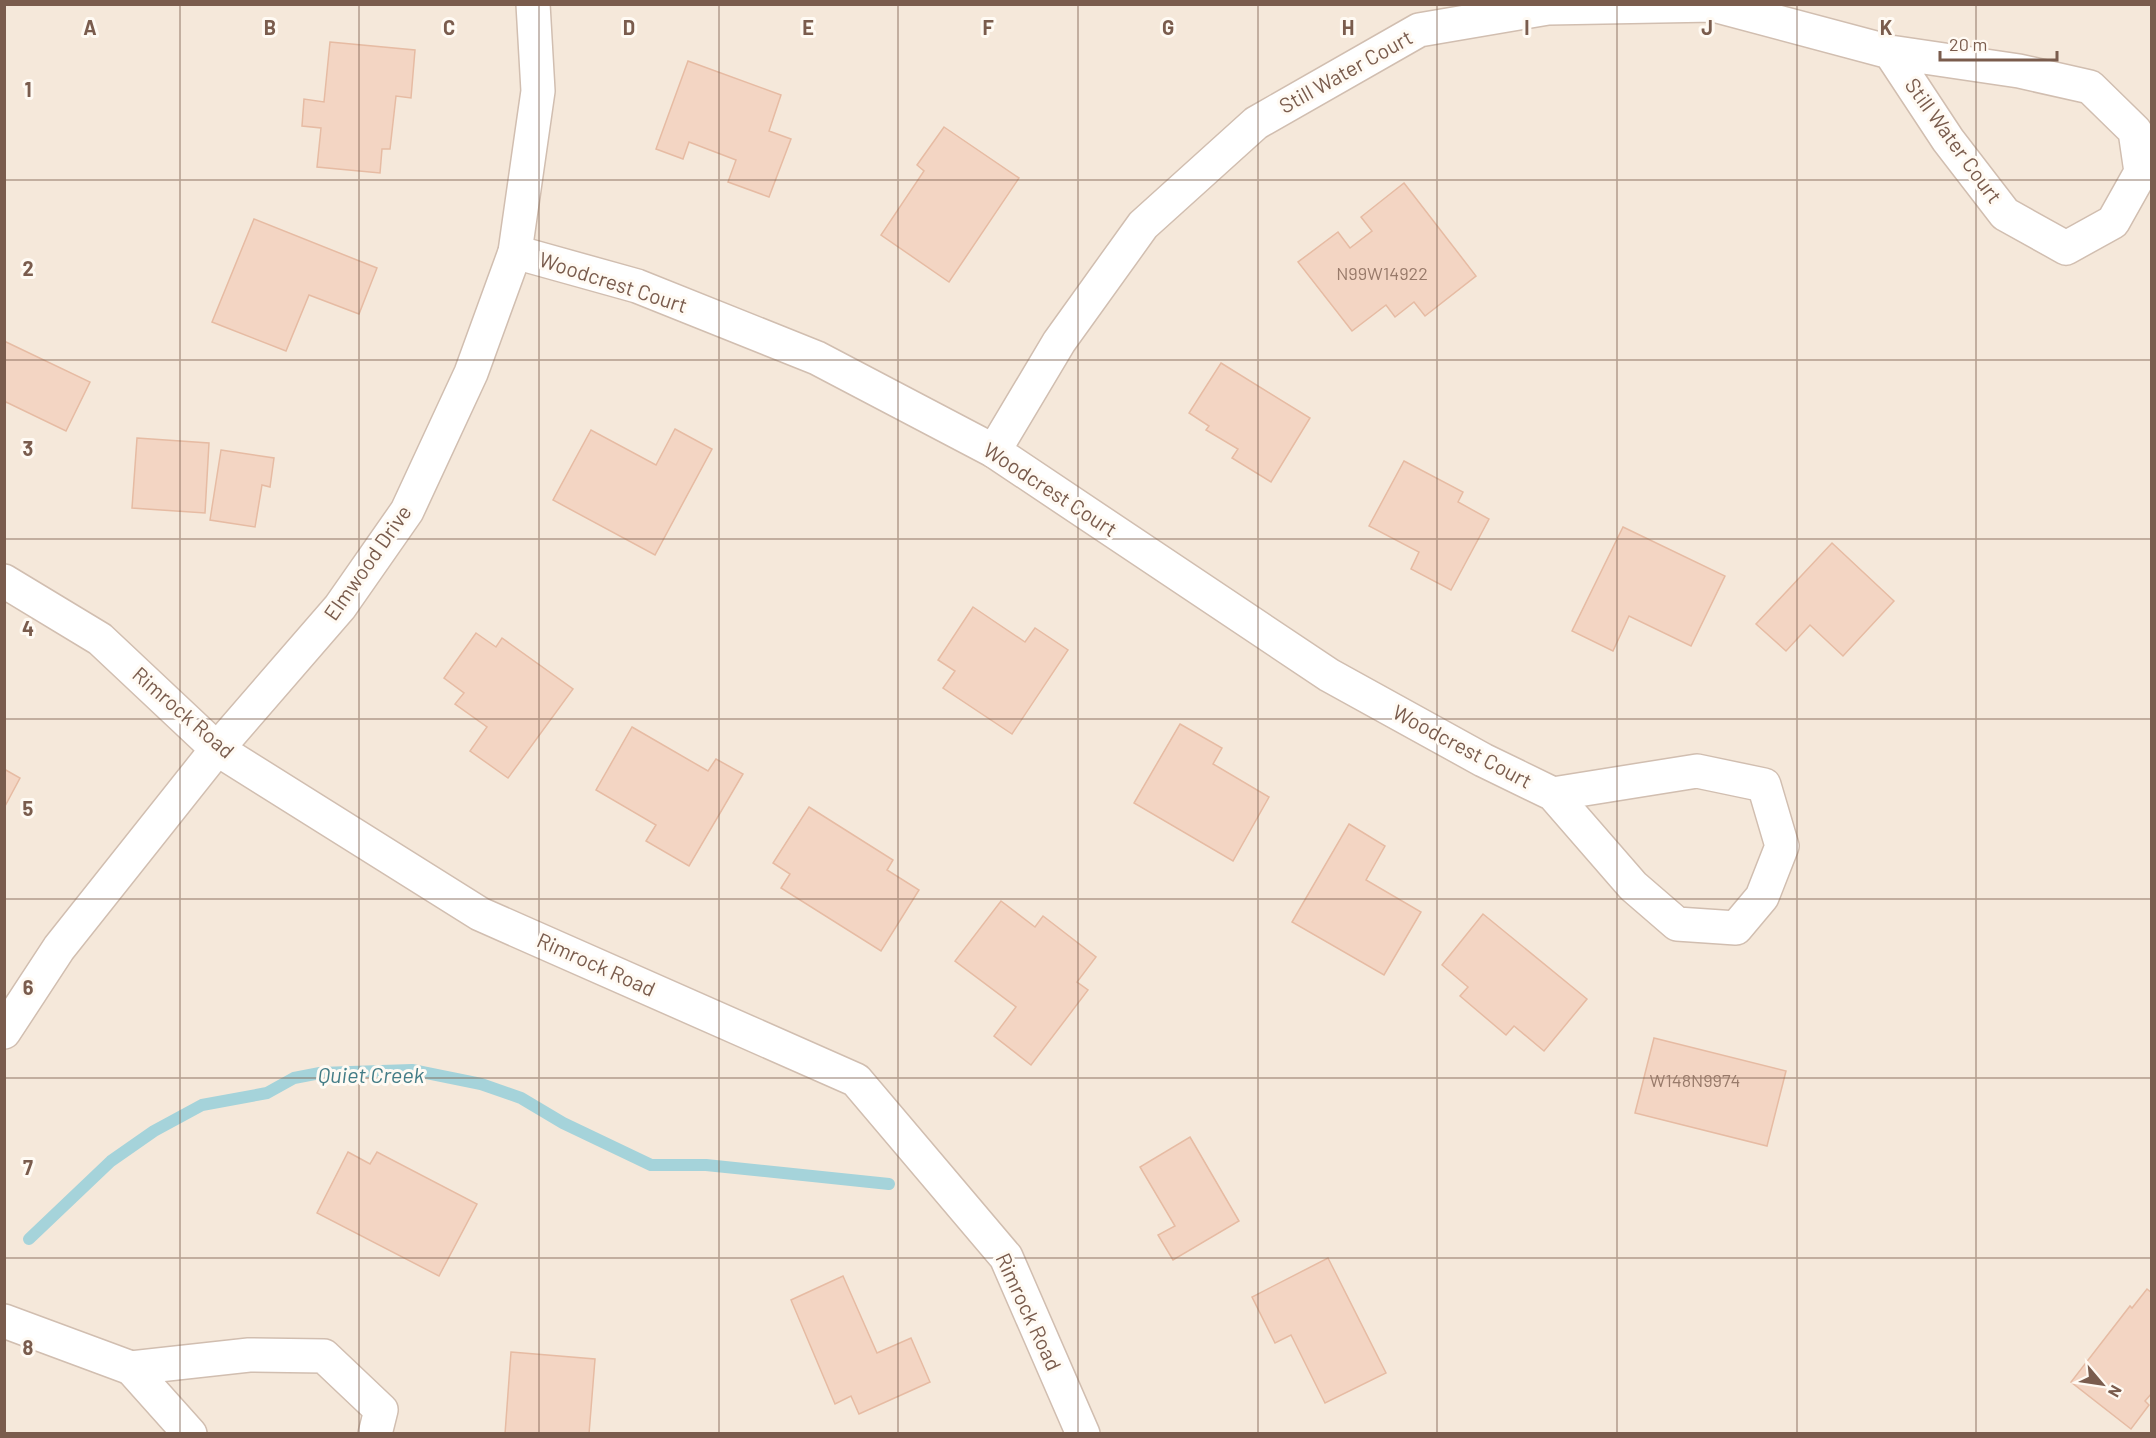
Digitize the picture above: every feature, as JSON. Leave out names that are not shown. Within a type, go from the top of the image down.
[{"type":"street","name":"Elmwood Drive","points":[[4,1032],[59,948],[217,749],[340,607],[407,511],[471,373],[515,252],[538,91],[533,4]]},
{"type":"street","name":"Still Water Court","points":[[994,451],[1059,342],[1143,225],[1256,123],[1419,30],[1548,8],[1714,5],[1890,51],[2019,71],[2090,87],[2135,131],[2141,172],[2113,222],[2066,248],[2006,214],[1948,140],[1890,51]]},
{"type":"street","name":"Woodcrest Court","points":[[515,252],[637,286],[817,358],[994,451],[1329,675],[1483,760],[1553,794],[1633,886],[1677,924],[1736,928],[1762,897],[1782,846],[1764,785],[1697,771],[1553,794]]},
{"type":"street","name":"Rimrock Road","points":[[4,581],[100,639],[217,749],[480,914],[856,1080],[1006,1257],[1083,1434]]},
{"type":"street","points":[[4,1321],[131,1368],[249,1354],[324,1356],[381,1410],[375,1434]]},
{"type":"street","points":[[131,1368],[190,1434]]},
{"type":"shaded area","points":[[5,5],[2151,5],[2151,1433],[5,1434]]},
{"type":"building","points":[[330,42],[415,50],[411,98],[396,96],[390,149],[382,149],[380,173],[317,167],[321,128],[302,126],[304,99],[324,102]]},
{"type":"building","points":[[688,61],[781,95],[769,131],[791,139],[769,197],[728,182],[736,160],[689,142],[683,159],[656,149]]},
{"type":"building","points":[[944,127],[1019,178],[949,282],[881,235],[924,171],[917,165]]},
{"type":"building","points":[[1404,183],[1476,276],[1425,316],[1414,302],[1395,317],[1386,305],[1352,331],[1298,262],[1338,232],[1350,248],[1372,231],[1361,217]]},
{"type":"building","points":[[254,219],[377,268],[359,314],[309,295],[286,351],[212,322]]},
{"type":"building","points":[[4,341],[90,382],[66,431],[6,402],[4,405]]},
{"type":"building","points":[[1221,363],[1310,418],[1271,482],[1232,458],[1238,449],[1206,430],[1209,426],[1189,413]]},
{"type":"building","points":[[675,429],[712,449],[655,555],[553,500],[591,430],[656,465]]},
{"type":"building","points":[[137,438],[209,443],[205,513],[132,508]]},
{"type":"building","points":[[221,450],[274,458],[270,487],[262,485],[255,527],[210,520]]},
{"type":"building","points":[[1404,461],[1463,492],[1458,502],[1489,519],[1451,590],[1411,569],[1419,552],[1369,526]]},
{"type":"building","points":[[1623,527],[1725,576],[1691,646],[1629,616],[1613,651],[1572,631]]},
{"type":"building","points":[[1832,543],[1894,601],[1843,656],[1810,625],[1786,651],[1756,624]]},
{"type":"building","points":[[973,607],[1025,642],[1035,628],[1068,650],[1012,734],[943,688],[955,671],[938,660]]},
{"type":"building","points":[[476,633],[496,647],[502,638],[573,689],[508,778],[470,751],[487,727],[455,704],[464,693],[444,678]]},
{"type":"building","points":[[1180,724],[1222,748],[1213,764],[1269,797],[1233,861],[1134,803]]},
{"type":"building","points":[[632,727],[708,771],[716,759],[743,774],[689,866],[646,841],[656,825],[596,790]]},
{"type":"building","points":[[4,769],[20,778],[4,808]]},
{"type":"building","points":[[809,807],[893,860],[887,870],[919,890],[881,951],[781,888],[790,874],[773,863]]},
{"type":"building","points":[[1349,824],[1385,846],[1366,880],[1421,912],[1384,975],[1292,922]]},
{"type":"building","points":[[1001,901],[1035,927],[1043,916],[1096,957],[1077,982],[1088,990],[1031,1065],[994,1036],[1016,1007],[955,961]]},
{"type":"building","points":[[1483,914],[1587,999],[1544,1051],[1514,1026],[1506,1035],[1460,996],[1468,987],[1442,965]]},
{"type":"building","points":[[1654,1038],[1786,1071],[1767,1146],[1635,1113]]},
{"type":"building","points":[[1190,1137],[1239,1221],[1173,1260],[1158,1235],[1175,1226],[1140,1167]]},
{"type":"building","points":[[348,1152],[370,1164],[377,1152],[477,1204],[439,1276],[317,1213]]},
{"type":"building","points":[[1328,1258],[1386,1373],[1325,1403],[1291,1335],[1275,1343],[1252,1297]]},
{"type":"building","points":[[843,1276],[877,1353],[911,1338],[930,1382],[859,1414],[851,1396],[835,1404],[791,1300]]},
{"type":"building","points":[[2147,1289],[2152,1293],[2152,1393],[2145,1401],[2149,1405],[2131,1429],[2071,1382],[2130,1306],[2132,1308]]},
{"type":"building","points":[[511,1352],[595,1359],[589,1434],[505,1434]]},
{"type":"waterway","name":"Quiet Creek","points":[[29,1239],[111,1161],[154,1131],[202,1105],[267,1093],[294,1078],[320,1073],[412,1070],[481,1084],[521,1098],[563,1123],[651,1165],[706,1165],[889,1184]]}]
